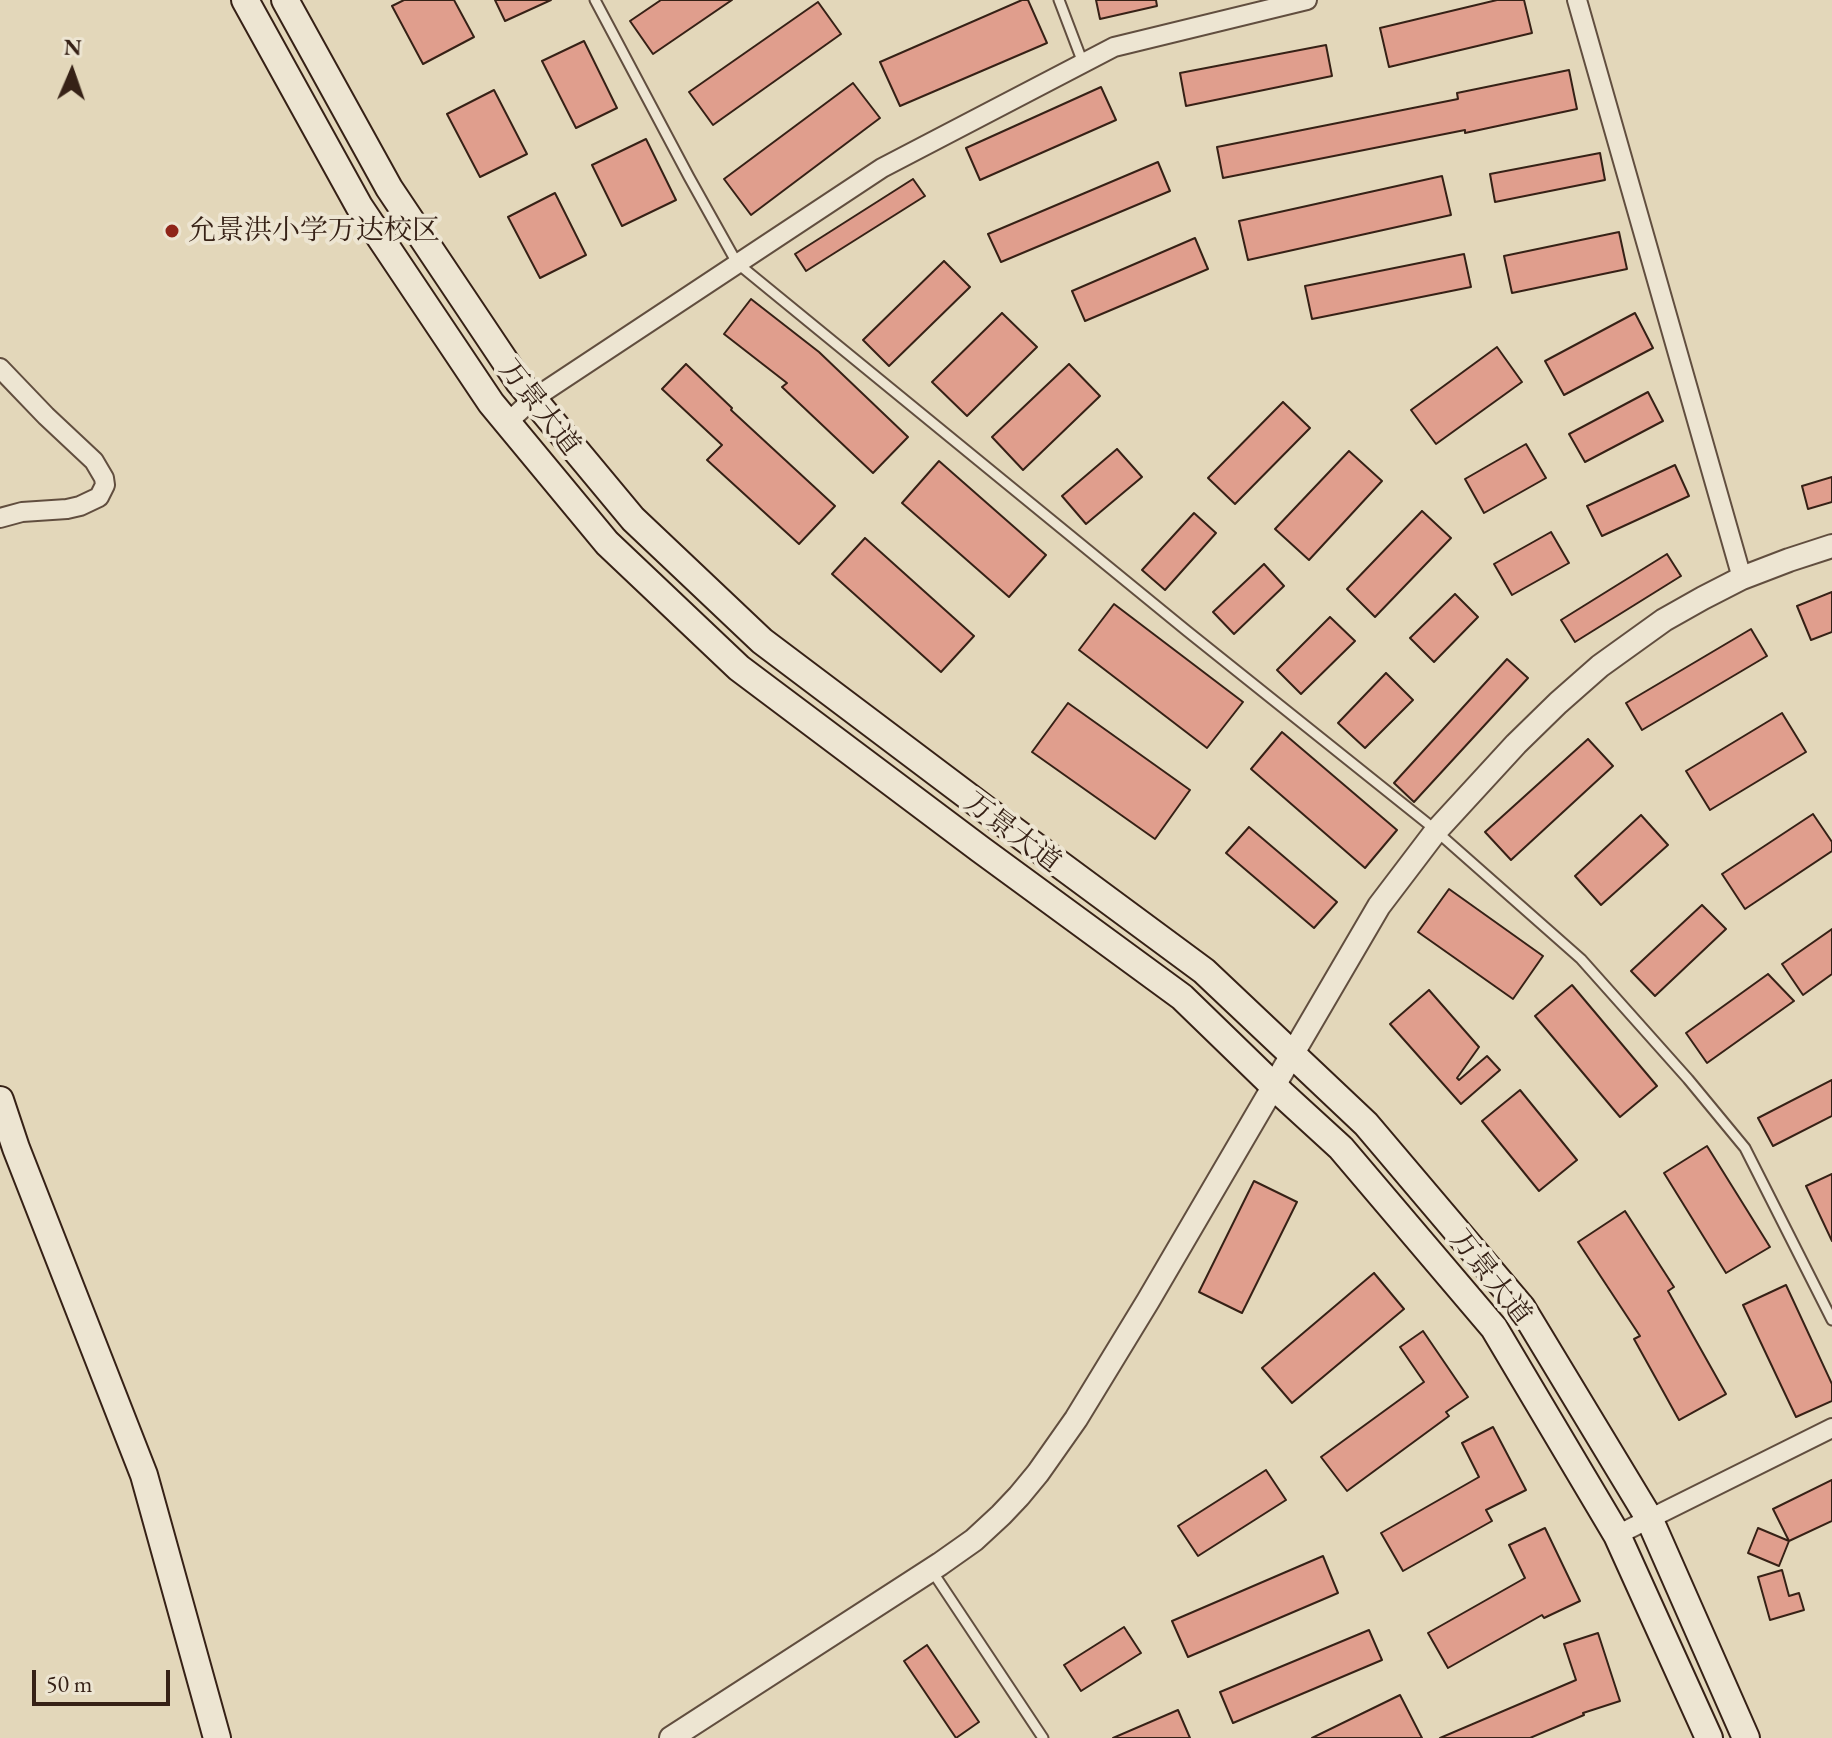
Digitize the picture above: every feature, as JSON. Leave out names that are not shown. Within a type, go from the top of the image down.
[{"type":"main road","name":"万景大道","points":[[245,0],[359,206],[491,403],[607,543],[739,668],[1182,997],[1341,1148],[1494,1328],[1617,1535],[1709,1738]]},
{"type":"main road","name":"万景大道","points":[[285,0],[389,188],[519,382],[633,519],[762,641],[1204,971],[1366,1124],[1522,1308],[1649,1518],[1746,1738]]},
{"type":"main road","points":[[0,1100],[144,1475],[217,1738]]},
{"type":"street","points":[[507,423],[533,399],[882,168],[1114,47],[1307,0]]},
{"type":"street","points":[[1577,0],[1742,578]]},
{"type":"street","points":[[0,368],[94,461],[105,485],[99,497],[80,506],[22,512],[0,518]]},
{"type":"street","points":[[671,1738],[974,1540],[1038,1473],[1059,1445],[1148,1301],[1379,906],[1436,831],[1516,744],[1600,666],[1664,620],[1742,578],[1832,546]]},
{"type":"street","points":[[1617,1535],[1832,1428]]},
{"type":"lane","points":[[595,0],[737,263],[1436,831],[1581,959],[1745,1148],[1832,1320]]},
{"type":"lane","points":[[1059,0],[1083,63]]},
{"type":"lane","points":[[932,1569],[1043,1738]]},
{"type":"building","points":[[404,0],[454,0],[474,37],[423,64],[392,6]]},
{"type":"building","points":[[495,0],[551,0],[505,21]]},
{"type":"building","points":[[661,0],[732,0],[653,54],[630,21]]},
{"type":"building","points":[[1028,0],[1047,43],[900,106],[880,62]]},
{"type":"building","points":[[1096,0],[1156,0],[1157,6],[1100,19]]},
{"type":"building","points":[[1497,0],[1524,0],[1532,33],[1389,67],[1380,28]]},
{"type":"building","points":[[818,2],[841,34],[713,125],[689,92]]},
{"type":"building","points":[[584,41],[617,108],[576,128],[542,61]]},
{"type":"building","points":[[1326,45],[1332,76],[1186,106],[1180,73]]},
{"type":"building","points":[[1569,70],[1577,109],[1223,178],[1217,147],[1458,99],[1457,93]]},
{"type":"building","points":[[853,83],[880,118],[751,215],[724,179]]},
{"type":"building","points":[[1101,87],[1116,120],[980,180],[966,148]]},
{"type":"building","points":[[494,90],[527,154],[480,177],[447,114]]},
{"type":"building","points":[[646,139],[676,200],[622,226],[592,165]]},
{"type":"building","points":[[1600,153],[1605,180],[1495,202],[1490,174]]},
{"type":"building","points":[[1158,162],[1170,191],[1001,262],[988,234]]},
{"type":"building","points":[[1442,176],[1451,215],[1248,260],[1239,221]]},
{"type":"building","points":[[913,179],[925,196],[806,271],[795,254]]},
{"type":"building","points":[[555,193],[586,255],[540,278],[508,217]]},
{"type":"building","points":[[1619,232],[1627,269],[1512,293],[1504,256]]},
{"type":"building","points":[[1195,238],[1208,269],[1085,321],[1072,291]]},
{"type":"building","points":[[1464,254],[1471,287],[1312,319],[1305,286]]},
{"type":"building","points":[[944,261],[970,287],[889,366],[863,340]]},
{"type":"building","points":[[751,299],[819,352],[908,437],[873,473],[782,387],[787,383],[724,334]]},
{"type":"building","points":[[1002,313],[1037,347],[967,416],[932,382]]},
{"type":"building","points":[[1635,313],[1653,348],[1564,395],[1545,361]]},
{"type":"building","points":[[1497,347],[1522,382],[1436,444],[1411,410]]},
{"type":"building","points":[[686,364],[835,506],[799,544],[707,460],[722,445],[662,389]]},
{"type":"building","points":[[1069,364],[1100,396],[1023,470],[992,437]]},
{"type":"building","points":[[1648,392],[1663,421],[1585,462],[1569,434]]},
{"type":"building","points":[[1283,402],[1310,428],[1235,504],[1208,478]]},
{"type":"building","points":[[1526,444],[1546,478],[1484,513],[1465,479]]},
{"type":"building","points":[[1117,449],[1142,477],[1086,524],[1062,496]]},
{"type":"building","points":[[1349,451],[1382,481],[1309,560],[1275,529]]},
{"type":"building","points":[[939,461],[1046,555],[1009,597],[902,503]]},
{"type":"building","points":[[1675,465],[1689,496],[1602,536],[1587,506]]},
{"type":"building","points":[[1832,477],[1832,502],[1808,509],[1802,486]]},
{"type":"building","points":[[1422,511],[1451,538],[1375,617],[1347,589]]},
{"type":"building","points":[[1194,513],[1216,533],[1165,590],[1142,570]]},
{"type":"building","points":[[1551,532],[1569,563],[1512,595],[1494,564]]},
{"type":"building","points":[[865,538],[974,636],[941,672],[832,574]]},
{"type":"building","points":[[1667,554],[1681,576],[1575,642],[1561,620]]},
{"type":"building","points":[[1264,564],[1284,586],[1234,634],[1213,612]]},
{"type":"building","points":[[1832,592],[1832,632],[1811,640],[1797,606]]},
{"type":"building","points":[[1455,594],[1478,617],[1434,662],[1410,638]]},
{"type":"building","points":[[1114,604],[1243,702],[1207,748],[1079,650]]},
{"type":"building","points":[[1330,617],[1355,641],[1301,694],[1277,670]]},
{"type":"building","points":[[1751,629],[1767,656],[1642,730],[1626,703]]},
{"type":"building","points":[[1507,659],[1528,678],[1414,802],[1394,783]]},
{"type":"building","points":[[1386,673],[1413,700],[1365,748],[1338,723]]},
{"type":"building","points":[[1068,703],[1190,790],[1155,839],[1032,752]]},
{"type":"building","points":[[1782,713],[1806,752],[1710,810],[1686,771]]},
{"type":"building","points":[[1282,732],[1397,830],[1365,868],[1251,769]]},
{"type":"building","points":[[1588,739],[1613,766],[1511,860],[1485,832]]},
{"type":"building","points":[[1813,814],[1832,842],[1832,851],[1745,909],[1722,874]]},
{"type":"building","points":[[1641,815],[1668,845],[1601,905],[1575,876]]},
{"type":"building","points":[[1249,827],[1337,902],[1314,928],[1226,853]]},
{"type":"building","points":[[1449,889],[1543,956],[1513,999],[1418,932]]},
{"type":"building","points":[[1702,905],[1726,929],[1655,996],[1631,971]]},
{"type":"building","points":[[1832,929],[1832,974],[1803,995],[1782,964]]},
{"type":"building","points":[[1768,974],[1794,1001],[1707,1063],[1686,1033]]},
{"type":"building","points":[[1572,985],[1657,1086],[1620,1117],[1535,1016]]},
{"type":"building","points":[[1429,990],[1479,1047],[1457,1078],[1459,1080],[1487,1056],[1500,1070],[1461,1104],[1390,1024]]},
{"type":"building","points":[[1832,1080],[1832,1116],[1773,1146],[1758,1118]]},
{"type":"building","points":[[1520,1090],[1577,1160],[1539,1191],[1482,1121]]},
{"type":"building","points":[[1707,1146],[1770,1247],[1726,1273],[1664,1173]]},
{"type":"building","points":[[1832,1174],[1832,1241],[1806,1186]]},
{"type":"building","points":[[1254,1181],[1297,1202],[1242,1313],[1199,1292]]},
{"type":"building","points":[[1625,1211],[1674,1287],[1668,1291],[1726,1394],[1679,1420],[1634,1339],[1640,1336],[1578,1242]]},
{"type":"building","points":[[1374,1273],[1404,1309],[1292,1403],[1262,1368]]},
{"type":"building","points":[[1786,1285],[1832,1384],[1832,1401],[1796,1417],[1743,1305]]},
{"type":"building","points":[[1423,1331],[1468,1397],[1446,1412],[1449,1416],[1347,1491],[1321,1457],[1424,1382],[1400,1347]]},
{"type":"building","points":[[1493,1427],[1526,1490],[1486,1510],[1492,1521],[1403,1571],[1381,1533],[1479,1477],[1462,1443]]},
{"type":"building","points":[[1266,1470],[1286,1500],[1198,1556],[1178,1526]]},
{"type":"building","points":[[1832,1480],[1832,1521],[1789,1541],[1773,1509]]},
{"type":"building","points":[[1545,1528],[1580,1601],[1544,1618],[1542,1615],[1448,1668],[1428,1633],[1525,1578],[1509,1545]]},
{"type":"building","points":[[1758,1528],[1789,1541],[1779,1566],[1748,1553]]},
{"type":"building","points":[[1323,1556],[1338,1593],[1188,1657],[1172,1621]]},
{"type":"building","points":[[1782,1570],[1789,1596],[1799,1593],[1804,1610],[1770,1620],[1758,1577]]},
{"type":"building","points":[[1124,1627],[1141,1653],[1081,1691],[1064,1665]]},
{"type":"building","points":[[1369,1630],[1382,1660],[1233,1723],[1220,1692]]},
{"type":"building","points":[[1598,1633],[1620,1701],[1583,1713],[1530,1738],[1440,1738],[1576,1680],[1564,1644]]},
{"type":"building","points":[[927,1645],[979,1722],[956,1738],[904,1661]]},
{"type":"building","points":[[1400,1695],[1422,1738],[1312,1738]]},
{"type":"building","points":[[1178,1710],[1190,1738],[1113,1738]]},
{"type":"place","name":"允景洪小学万达校区","points":[[172,231]]}]
